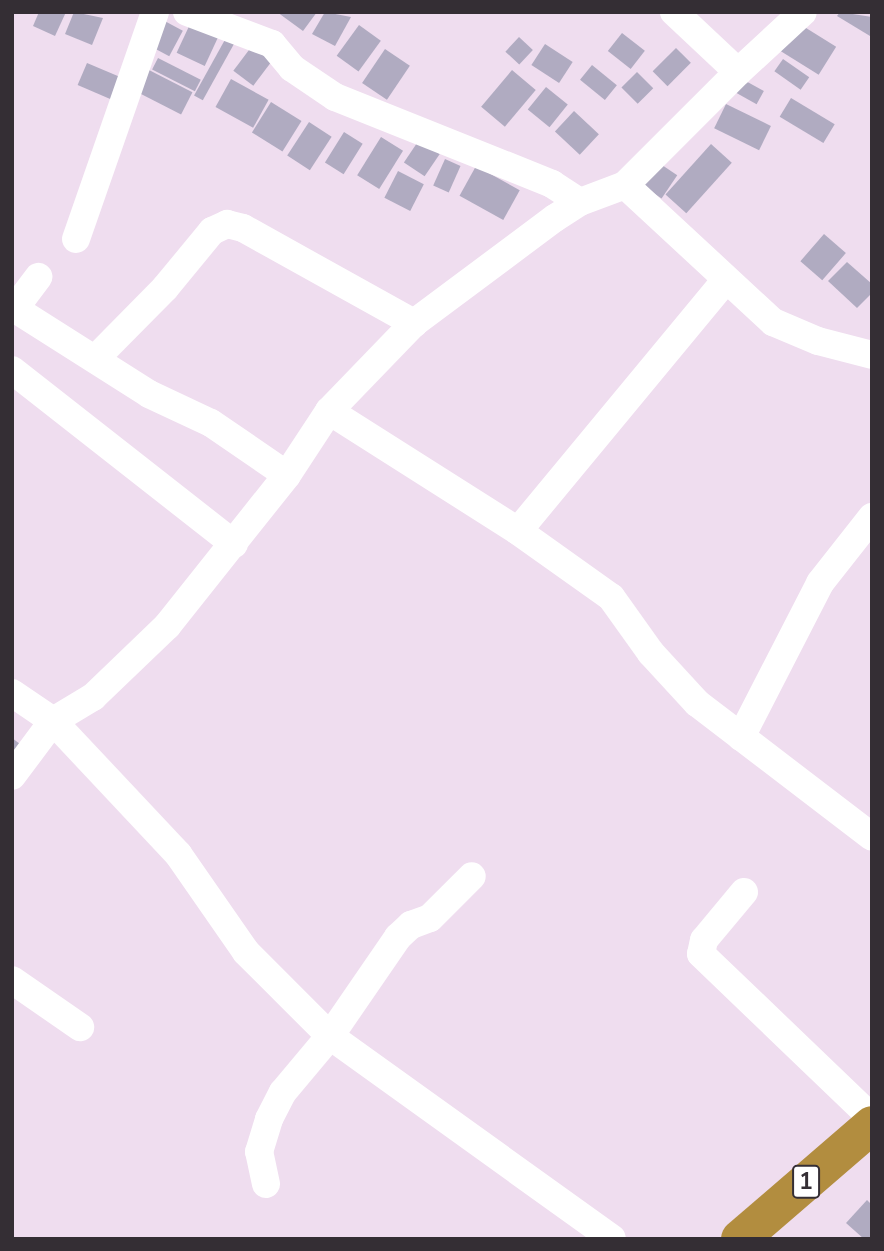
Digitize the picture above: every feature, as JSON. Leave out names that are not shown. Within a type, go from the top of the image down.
[{"type":"highway","name":"1","points":[[740,1239],[872,1125]]},
{"type":"street","points":[[76,239],[155,12]]},
{"type":"street","points":[[187,12],[246,22],[272,44],[292,68],[335,97],[552,184],[580,202]]},
{"type":"street","points":[[674,12],[738,72]]},
{"type":"street","points":[[12,776],[53,721],[93,696],[167,626],[287,475],[329,411],[414,323],[580,202],[625,185],[738,72],[803,12]]},
{"type":"street","points":[[625,185],[773,322],[818,341],[872,355]]},
{"type":"street","points":[[94,359],[165,288],[212,231],[227,224],[243,228],[414,323]]},
{"type":"street","points":[[38,277],[14,307],[175,408],[211,423],[287,475]]},
{"type":"street","points":[[519,531],[726,280]]},
{"type":"street","points":[[12,370],[234,544]]},
{"type":"street","points":[[329,411],[519,531],[617,602],[671,676],[741,737],[872,837]]},
{"type":"street","points":[[741,737],[820,583],[872,517]]},
{"type":"street","points":[[12,693],[53,721],[177,853],[246,952],[330,1037],[612,1239]]},
{"type":"street","points":[[266,1184],[259,1152],[268,1119],[283,1092],[330,1037],[398,937],[411,925],[430,918],[472,876]]},
{"type":"street","points":[[744,892],[704,940],[701,954],[872,1118]]},
{"type":"street","points":[[12,980],[80,1027]]},
{"type":"building","points":[[39,12],[66,12],[55,36],[33,26]]},
{"type":"building","points":[[74,12],[103,18],[92,45],[65,34]]},
{"type":"building","points":[[277,12],[317,12],[303,31]]},
{"type":"building","points":[[325,12],[351,17],[335,46],[312,34]]},
{"type":"building","points":[[840,12],[872,17],[870,36],[837,16]]},
{"type":"building","points":[[159,18],[183,31],[169,56],[145,44]]},
{"type":"building","points":[[191,22],[219,35],[205,66],[177,53]]},
{"type":"building","points":[[798,23],[836,47],[819,75],[781,51]]},
{"type":"building","points":[[359,25],[381,41],[359,72],[337,56]]},
{"type":"building","points":[[622,33],[645,51],[631,69],[608,51]]},
{"type":"building","points":[[227,36],[236,41],[203,100],[194,95]]},
{"type":"building","points":[[519,37],[533,50],[519,65],[505,52]]},
{"type":"building","points":[[255,42],[275,57],[253,86],[233,71]]},
{"type":"building","points":[[545,44],[573,62],[559,83],[531,65]]},
{"type":"building","points":[[676,48],[691,63],[668,86],[653,71]]},
{"type":"building","points":[[385,49],[410,66],[387,100],[362,83]]},
{"type":"building","points":[[158,58],[201,80],[195,91],[152,70]]},
{"type":"building","points":[[783,59],[809,77],[801,90],[774,71]]},
{"type":"building","points":[[87,63],[120,77],[111,99],[78,85]]},
{"type":"building","points":[[592,65],[617,85],[605,100],[580,80]]},
{"type":"building","points":[[147,69],[192,92],[181,114],[136,91]]},
{"type":"building","points":[[512,70],[536,90],[505,127],[481,107]]},
{"type":"building","points":[[637,72],[653,88],[638,104],[621,88]]},
{"type":"building","points":[[231,79],[269,100],[253,128],[215,107]]},
{"type":"building","points":[[742,79],[764,91],[757,104],[735,92]]},
{"type":"building","points":[[546,87],[568,105],[550,127],[528,110]]},
{"type":"building","points":[[791,98],[835,124],[823,143],[780,117]]},
{"type":"building","points":[[271,102],[302,121],[282,152],[252,133]]},
{"type":"building","points":[[726,104],[771,126],[759,150],[714,128]]},
{"type":"building","points":[[574,111],[599,134],[580,155],[555,131]]},
{"type":"building","points":[[309,122],[332,137],[310,170],[287,156]]},
{"type":"building","points":[[344,132],[363,144],[344,174],[325,163]]},
{"type":"building","points":[[381,137],[403,151],[379,189],[357,175]]},
{"type":"building","points":[[419,140],[440,154],[425,176],[404,162]]},
{"type":"building","points":[[711,144],[732,163],[686,213],[665,195]]},
{"type":"building","points":[[445,159],[461,166],[449,192],[433,185]]},
{"type":"building","points":[[659,163],[677,175],[662,199],[643,186]]},
{"type":"building","points":[[476,166],[520,190],[503,220],[460,196]]},
{"type":"building","points":[[398,171],[424,184],[410,211],[384,198]]},
{"type":"building","points":[[824,234],[846,253],[822,280],[800,261]]},
{"type":"building","points":[[847,262],[872,284],[872,293],[857,308],[828,281]]},
{"type":"building","points":[[12,738],[20,744],[12,754]]},
{"type":"building","points":[[867,1200],[872,1205],[872,1239],[864,1239],[846,1223]]}]
